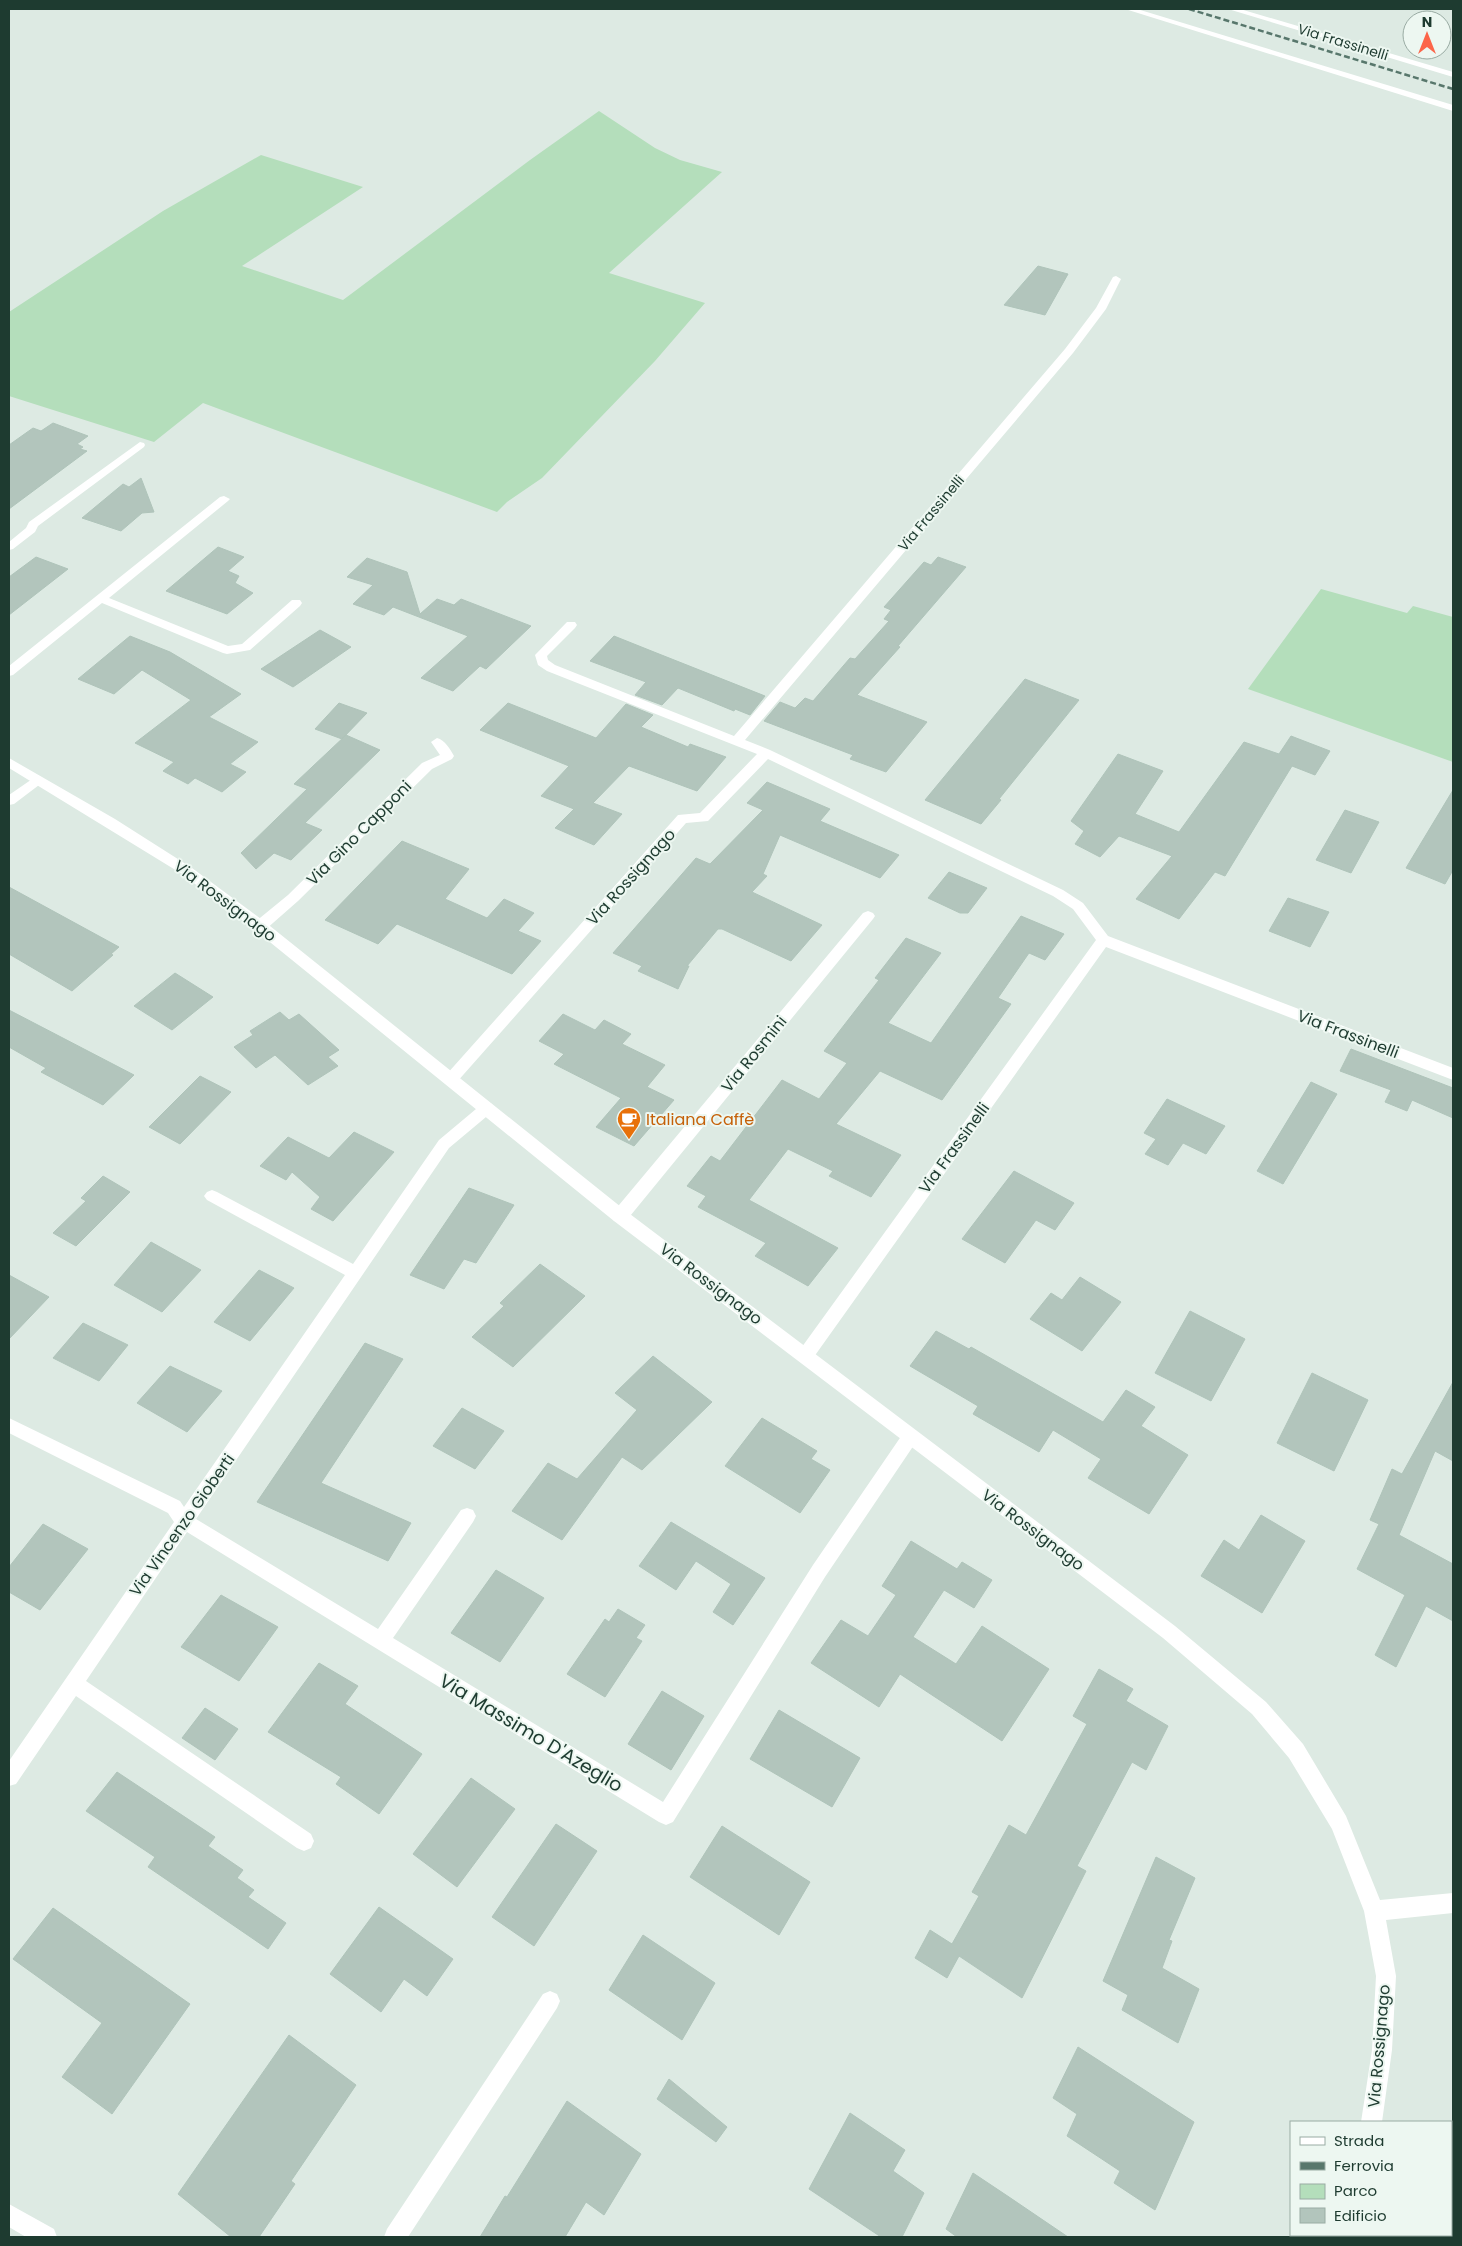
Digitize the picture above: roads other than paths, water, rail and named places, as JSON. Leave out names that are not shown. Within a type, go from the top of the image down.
[{"type":"street","points":[[1129,9],[1453,108]]},
{"type":"street","name":"Via Frassinelli","points":[[1232,9],[1453,75]]},
{"type":"street","name":"Via Frassinelli","points":[[737,741],[1069,351],[1101,309],[1116,279]]},
{"type":"street","points":[[9,547],[31,530],[33,524],[140,444]]},
{"type":"street","points":[[9,672],[224,499]]},
{"type":"street","points":[[101,599],[228,650],[246,647],[296,603]]},
{"type":"street","points":[[571,625],[541,655],[542,662],[551,668],[766,753],[1058,893],[1078,906],[1103,940]]},
{"type":"street","name":"Via Gino Capponi","points":[[260,926],[293,898],[427,766],[448,756],[437,742]]},
{"type":"street","name":"Via Rossignago","points":[[451,1079],[683,818],[703,818],[766,753]]},
{"type":"street","name":"Via Rossignago","points":[[9,762],[187,871],[260,926],[620,1216],[1169,1632],[1259,1708],[1296,1751],[1339,1823],[1374,1911],[1386,1976],[1382,2050],[1372,2121]]},
{"type":"street","points":[[9,802],[38,779]]},
{"type":"street","name":"Via Rosmini","points":[[620,1216],[868,916]]},
{"type":"street","name":"Via Frassinelli","points":[[805,1356],[1103,940],[1453,1074]]},
{"type":"street","name":"Via Vincenzo Gioberti","points":[[9,1777],[444,1144],[487,1108]]},
{"type":"street","points":[[212,1196],[355,1273]]},
{"type":"street","name":"Via Massimo D'Azeglio","points":[[9,1426],[174,1507],[184,1521],[666,1815],[819,1571],[910,1437]]},
{"type":"street","points":[[380,1641],[467,1516]]},
{"type":"street","points":[[72,1684],[304,1841]]},
{"type":"street","points":[[1374,1911],[1453,1903]]},
{"type":"street","points":[[395,2237],[550,2001]]},
{"type":"street","points":[[9,2215],[46,2237]]},
{"type":"railway","points":[[1189,9],[1453,89]]},
{"type":"place","name":"Italiana Caffè","points":[[629,1140]]}]
